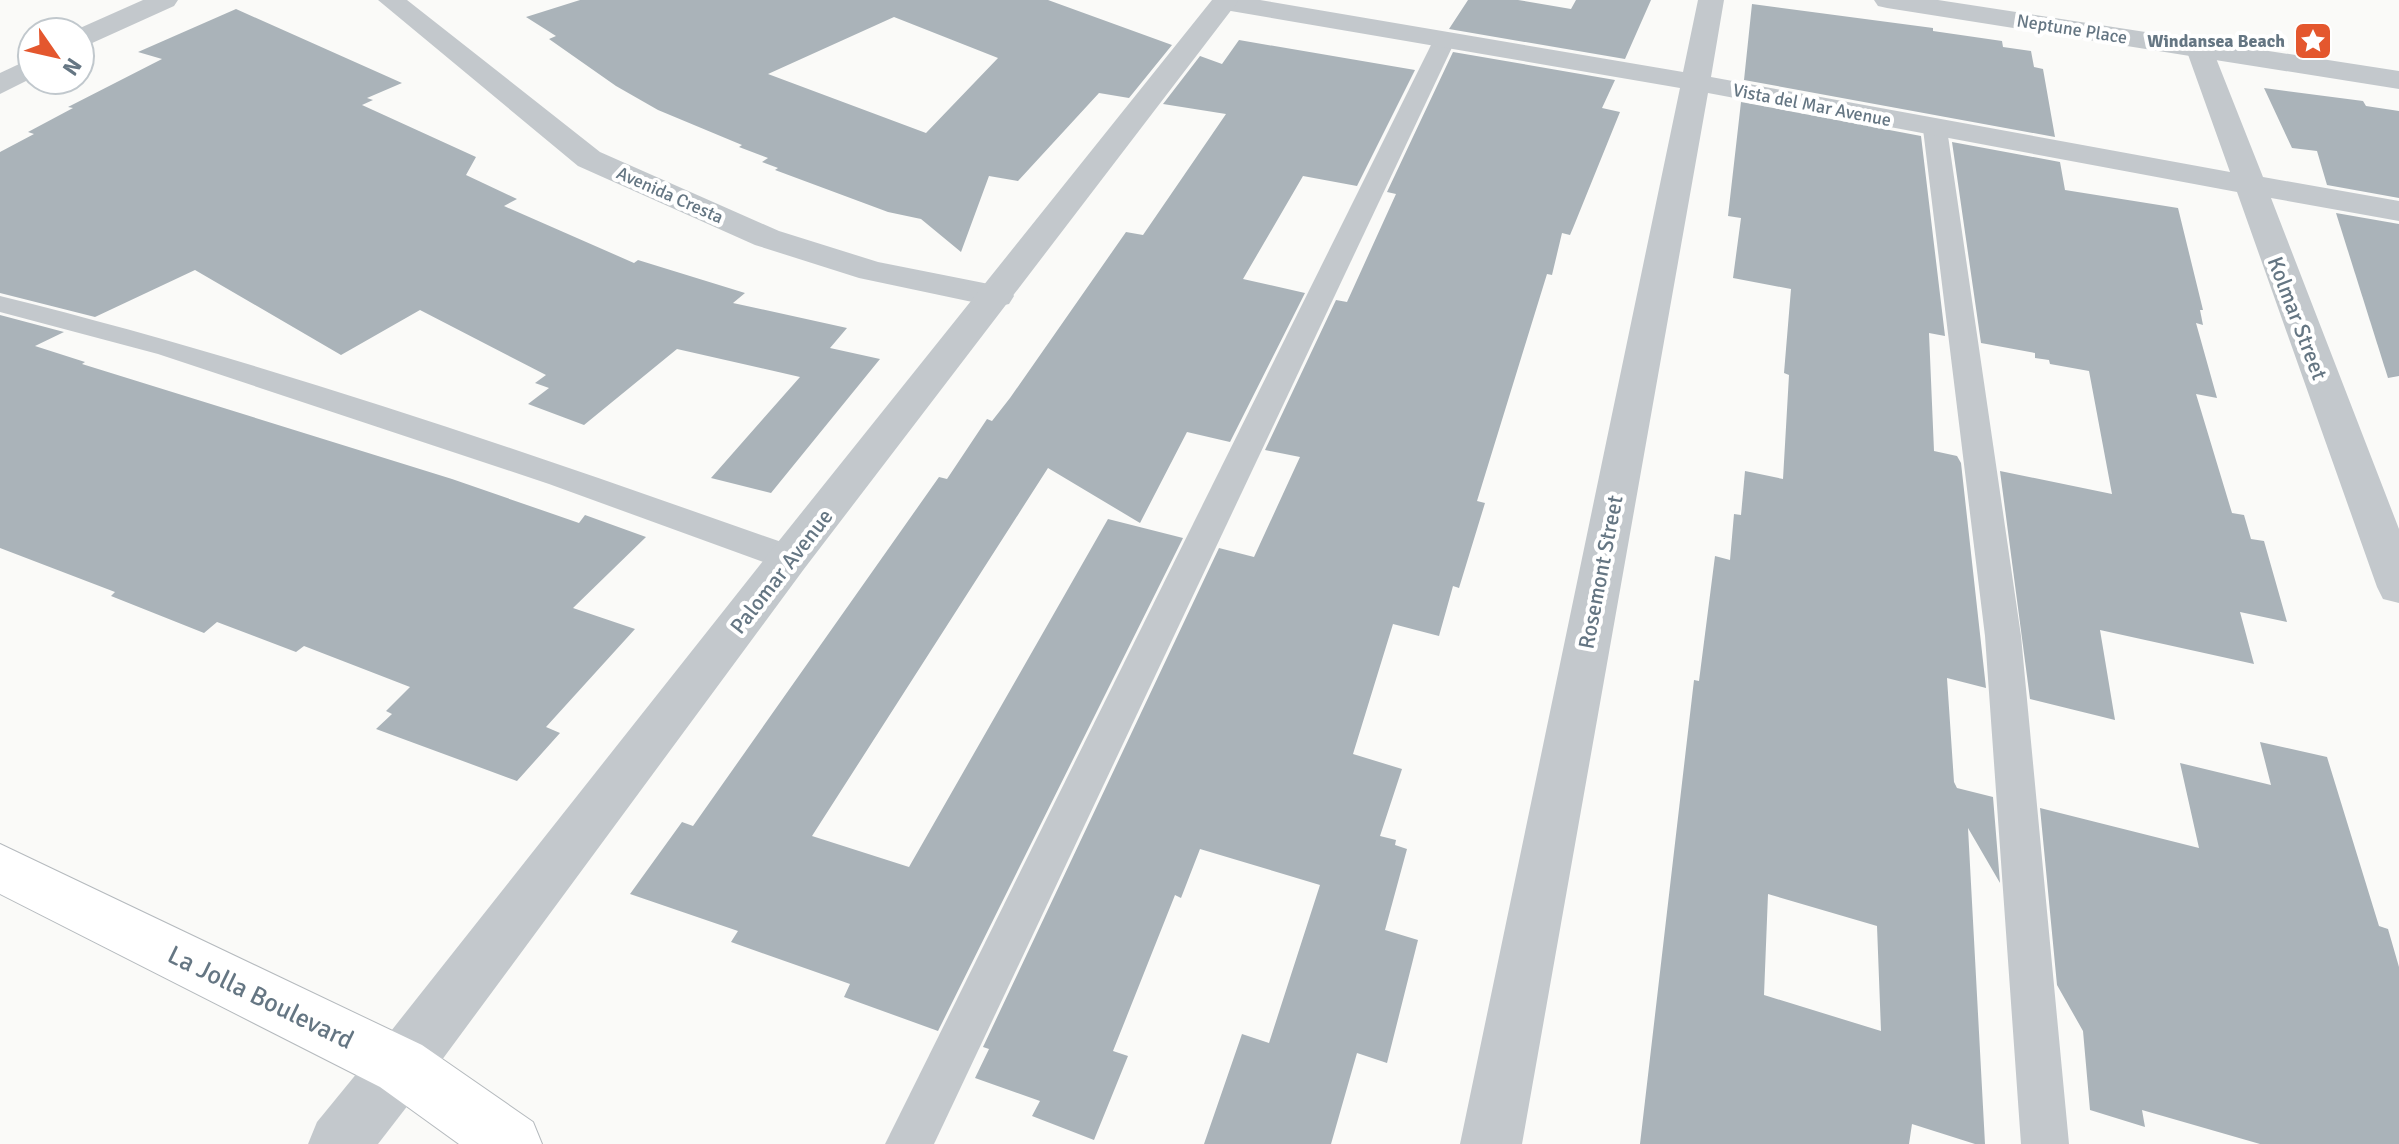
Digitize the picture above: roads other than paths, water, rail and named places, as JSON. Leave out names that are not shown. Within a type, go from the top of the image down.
[{"type":"main road","name":"La Jolla Boulevard","points":[[0,868],[401,1066],[511,1144]]},
{"type":"street","points":[[96,31],[165,0]]},
{"type":"street","name":"Avenida Cresta","points":[[391,0],[589,159],[767,238],[871,271],[996,296]]},
{"type":"street","name":"Rosemont Street","points":[[1491,1144],[1711,0]]},
{"type":"street","name":"Neptune Place","points":[[1887,0],[2399,80]]},
{"type":"street","name":"Palomar Avenue","points":[[339,1144],[1221,1]]},
{"type":"street","name":"Vista del Mar Avenue","points":[[1221,1],[1694,82],[1935,129],[2399,211]]},
{"type":"street","name":"Kolmar Street","points":[[2200,49],[2399,587]]},
{"type":"lane","points":[[909,1144],[1445,39]]},
{"type":"lane","points":[[1935,129],[2003,636],[2045,1144]]},
{"type":"lane","points":[[0,304],[183,353],[560,476],[789,558]]},
{"type":"place","name":"Windansea Beach","points":[[2313,41]]}]
